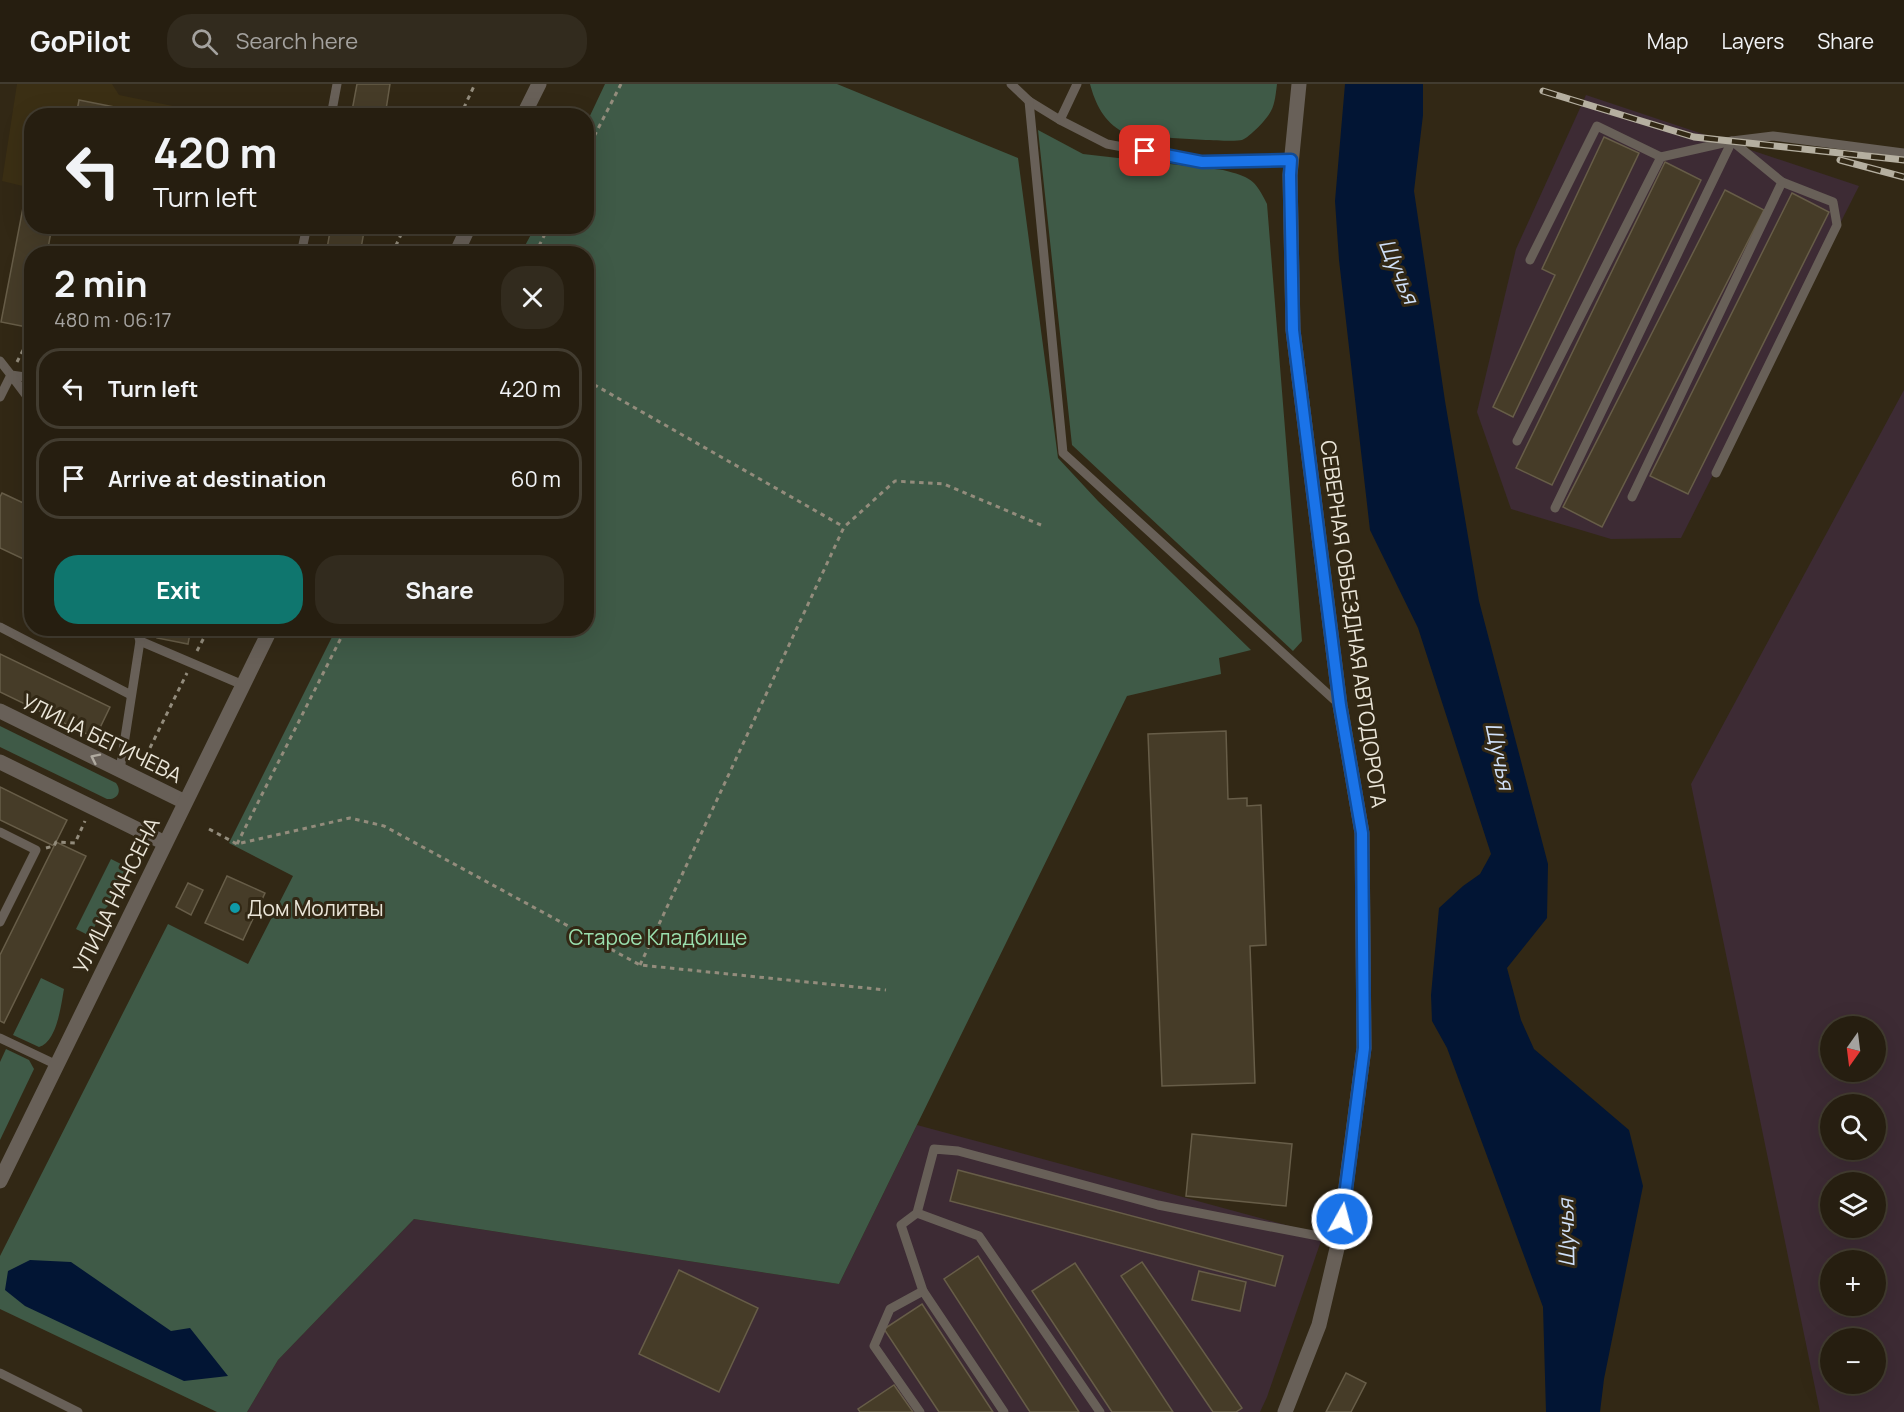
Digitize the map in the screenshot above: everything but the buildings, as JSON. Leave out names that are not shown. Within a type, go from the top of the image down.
[{"type":"street","points":[[527,108],[539,84]]},
{"type":"street","name":"СЕВЕРНАЯ ОБЪЕЗДНАЯ АВТОДОРОГА","points":[[1286,1412],[1319,1325],[1339,1240],[1364,1048],[1362,833],[1340,705],[1293,330],[1290,175],[1299,84]]},
{"type":"street","name":"УЛИЦА НАНСЕНА","points":[[0,1181],[267,636]]},
{"type":"street","name":"УЛИЦА БЕГИЧЕВА","points":[[0,711],[185,802]]},
{"type":"street","points":[[0,762],[165,843]]},
{"type":"lane","points":[[332,108],[337,84]]},
{"type":"lane","points":[[1011,84],[1029,101],[1059,120],[1107,144],[1202,162],[1291,160]]},
{"type":"lane","points":[[1059,120],[1077,84]]},
{"type":"lane","points":[[1029,101],[1063,453],[1340,705]]},
{"type":"lane","points":[[1530,260],[1597,126],[1661,157],[1732,141],[1773,136],[1904,153]]},
{"type":"lane","points":[[1716,473],[1838,225],[1833,202],[1782,182],[1732,141]]},
{"type":"lane","points":[[1555,508],[1732,141]]},
{"type":"lane","points":[[1517,441],[1661,157]]},
{"type":"lane","points":[[1632,497],[1782,182]]},
{"type":"lane","points":[[0,362],[24,392]]},
{"type":"lane","points":[[11,375],[24,377]]},
{"type":"lane","points":[[0,398],[11,375]]},
{"type":"lane","points":[[0,627],[131,695]]},
{"type":"lane","points":[[138,636],[140,641],[243,685]]},
{"type":"lane","points":[[120,770],[141,636]]},
{"type":"lane","points":[[0,832],[36,850],[0,922]]},
{"type":"lane","points":[[0,1038],[57,1065]]},
{"type":"lane","points":[[1004,1412],[922,1291],[901,1225],[917,1213],[934,1149],[958,1151],[1158,1205],[1339,1240]]},
{"type":"lane","points":[[917,1213],[979,1236],[1100,1412]]},
{"type":"lane","points":[[920,1412],[874,1346],[890,1309],[922,1291]]},
{"type":"lane","points":[[0,1373],[78,1412]]},
{"type":"path","points":[[464,108],[475,84]]},
{"type":"path","points":[[594,136],[621,84]]},
{"type":"path","points":[[11,375],[24,349]]},
{"type":"path","points":[[594,385],[844,527]]},
{"type":"path","points":[[640,965],[844,527],[895,481],[944,484],[1041,525]]},
{"type":"path","points":[[141,766],[204,636]]},
{"type":"path","points":[[237,844],[342,636]]},
{"type":"path","points":[[209,829],[237,844],[350,818],[384,826],[640,965],[885,990]]},
{"type":"path","points":[[36,850],[54,846],[56,842],[75,843],[85,821]]},
{"type":"shaded area","points":[[17,84],[112,84],[119,95],[183,108],[24,108],[24,186],[2,181]]},
{"type":"shaded area","points":[[1586,95],[1859,186],[1681,538],[1611,539],[1511,509],[1477,412],[1516,249]]},
{"type":"shaded area","points":[[1904,390],[1904,1412],[1820,1412],[1691,784]]},
{"type":"shaded area","points":[[917,1125],[1323,1235],[1260,1412],[247,1412],[278,1360],[414,1219],[839,1284]]},
{"type":"green space","name":"Старое Кладбище","points":[[605,84],[837,84],[1018,158],[1058,458],[1098,501],[1251,650],[1219,658],[1221,674],[1127,696],[839,1284],[414,1219],[278,1360],[247,1412],[217,1412],[0,1309],[0,1256],[168,924],[248,964],[293,876],[229,843],[332,636],[594,636],[594,246],[525,246],[531,234],[594,234],[594,108]]},
{"type":"green space","points":[[1090,84],[1277,84],[1273,105],[1266,118],[1254,132],[1242,140],[1234,141],[1162,137],[1123,132],[1116,128],[1101,111]]},
{"type":"green space","points":[[1038,130],[1083,154],[1223,170],[1240,175],[1255,184],[1267,204],[1302,641],[1293,651],[1072,445]]},
{"type":"green space","points":[[0,726],[116,783],[119,789],[118,794],[114,798],[107,799],[0,747]]},
{"type":"green space","points":[[111,859],[133,870],[122,892],[102,912],[90,936],[76,929]]},
{"type":"green space","points":[[41,978],[64,989],[54,1031],[45,1044],[39,1047],[13,1035]]},
{"type":"green space","points":[[6,1049],[29,1060],[34,1069],[0,1140],[0,1062]]},
{"type":"water","name":"Щучья","points":[[1345,84],[1423,84],[1423,115],[1414,191],[1445,401],[1479,601],[1548,864],[1547,918],[1507,968],[1521,1020],[1534,1049],[1629,1130],[1643,1186],[1604,1379],[1600,1412],[1546,1412],[1543,1307],[1447,1048],[1432,1021],[1431,995],[1439,908],[1480,874],[1491,854],[1418,628],[1370,530],[1339,260],[1335,201]]},
{"type":"water","points":[[30,1260],[71,1262],[171,1331],[190,1328],[228,1376],[184,1381],[25,1306],[5,1290],[8,1271]]},
{"type":"railway","points":[[1543,91],[1694,137],[1904,160]]},
{"type":"railway","points":[[1840,160],[1904,177]]},
{"type":"place","name":"Дом Молитвы","points":[[235,908]]},
{"type":"route","points":[[1145,151],[1202,162],[1291,160],[1293,330],[1340,705],[1362,833],[1364,1048],[1342,1219]]}]
